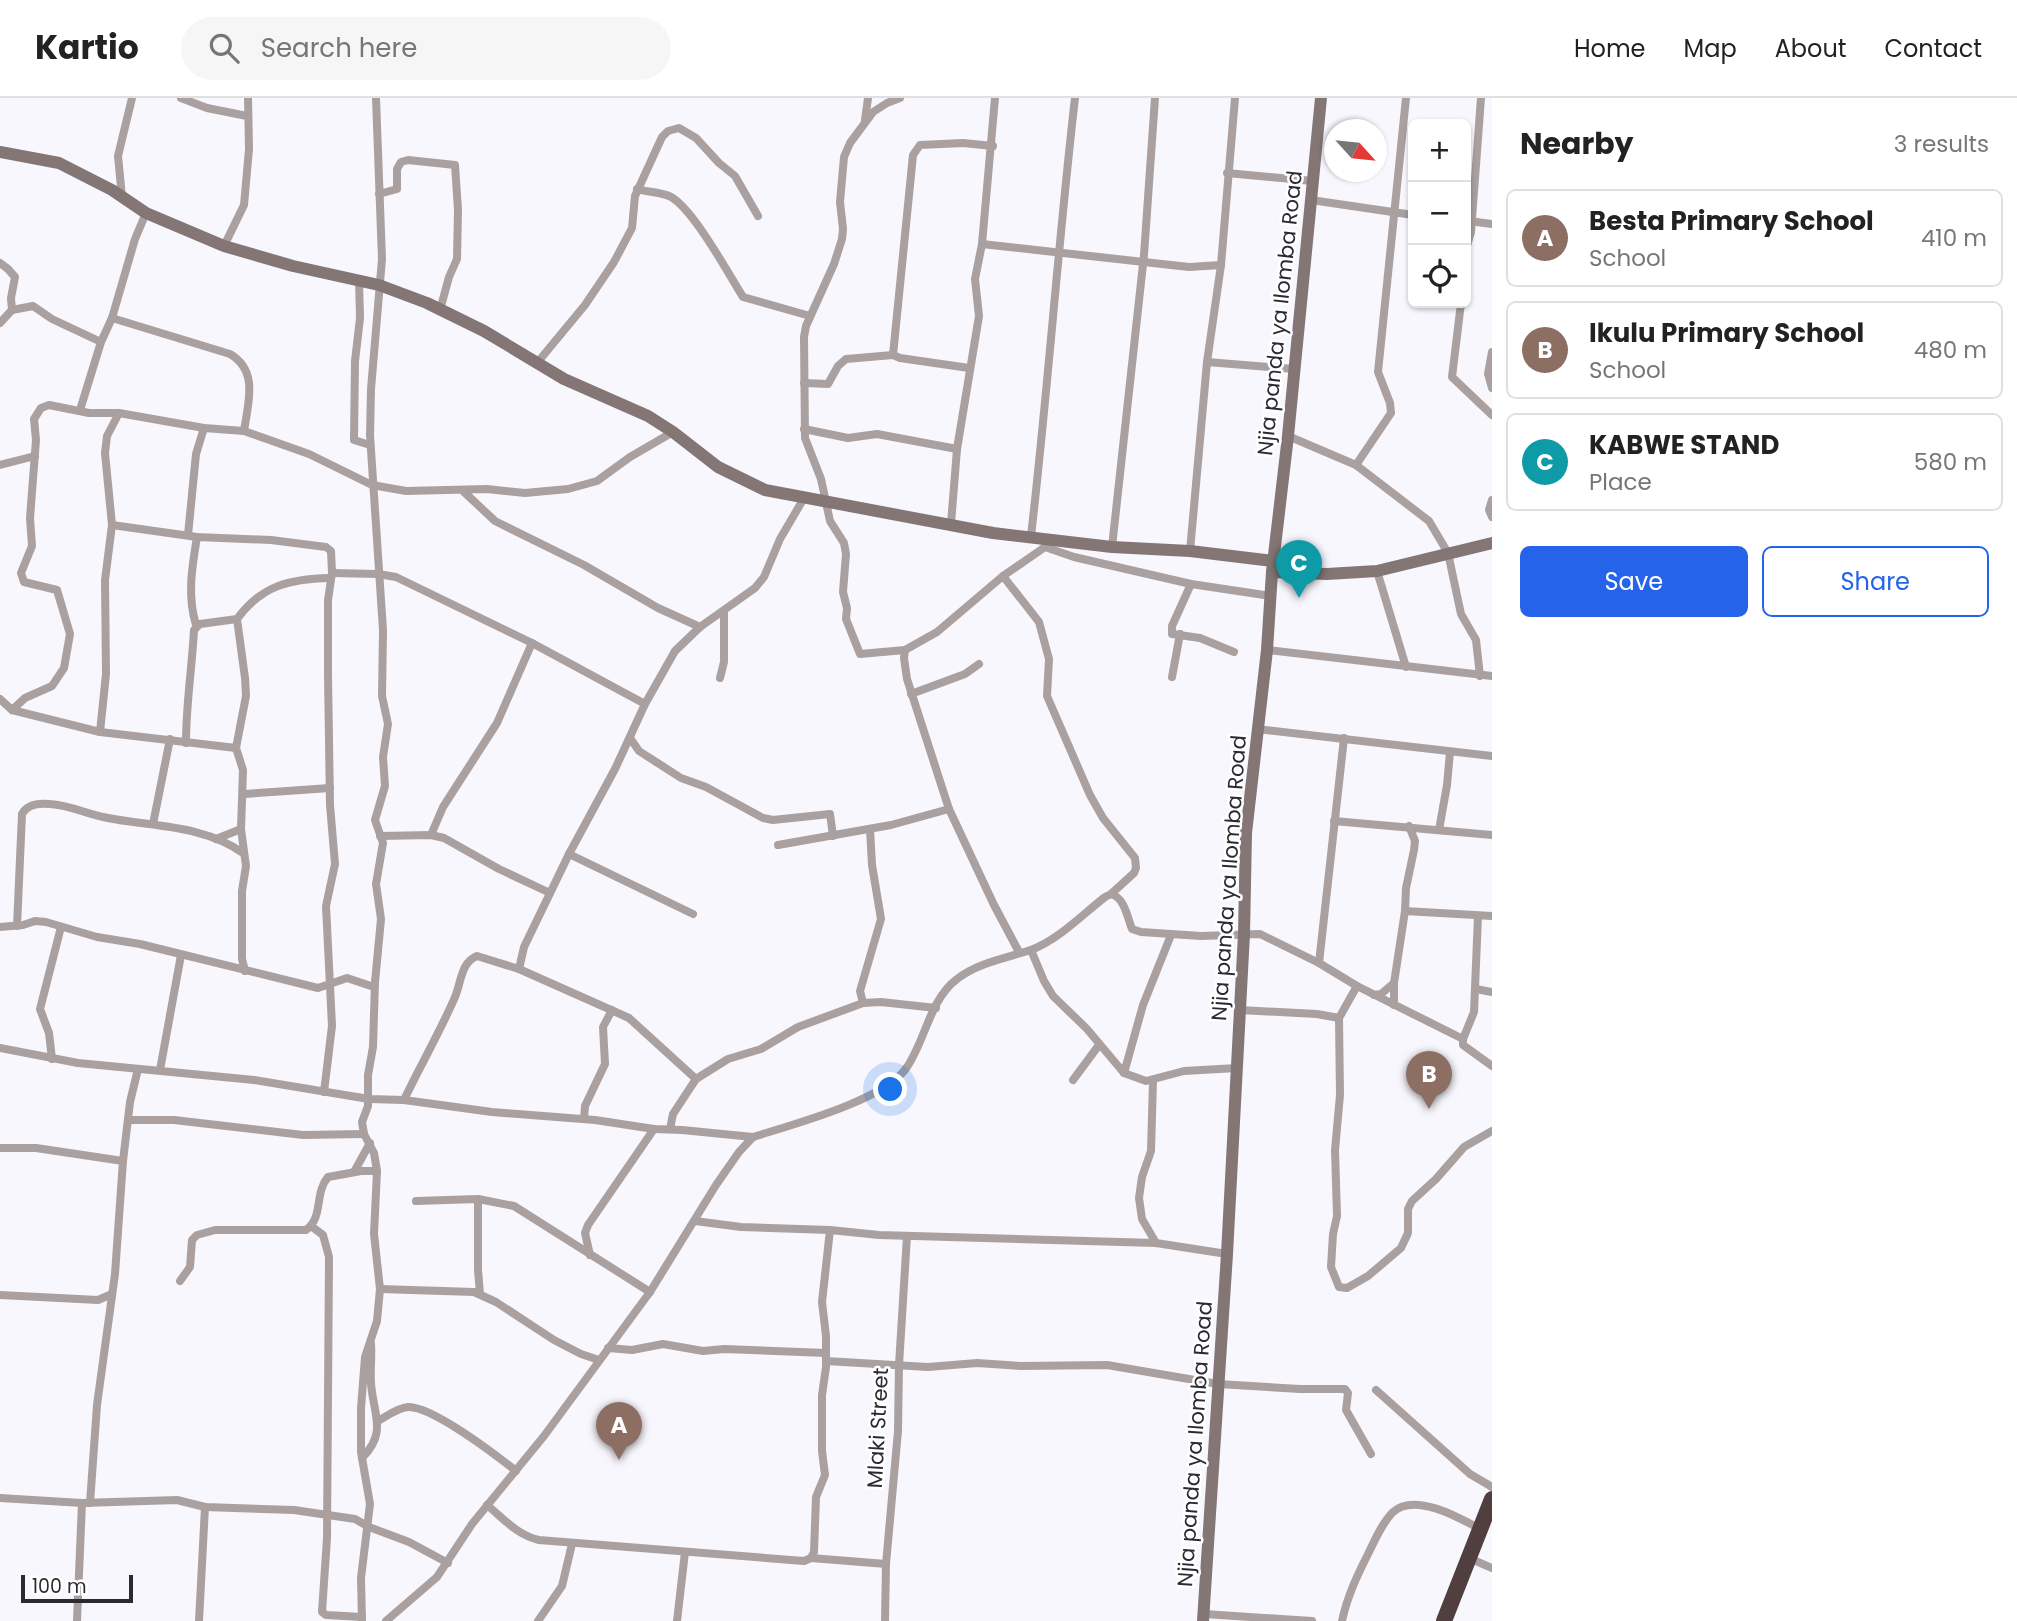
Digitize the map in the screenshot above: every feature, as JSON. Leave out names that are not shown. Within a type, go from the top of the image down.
[{"type":"highway","points":[[1444,1621],[1492,1499]]},
{"type":"street","points":[[122,197],[118,156],[132,98]]},
{"type":"street","points":[[181,98],[207,108],[247,116]]},
{"type":"street","points":[[224,246],[244,205],[249,149],[248,98]]},
{"type":"street","points":[[311,1226],[323,1235],[329,1256],[327,1515],[323,1614],[362,1619],[361,1578],[369,1527],[369,1493],[362,1458],[360,1428],[364,1364],[376,1321],[380,1289],[374,1234],[377,1171],[374,1153],[364,1134],[362,1122],[369,1099],[368,1075],[373,1047],[374,987],[381,919],[376,895],[383,850],[374,820],[385,786],[383,757],[388,724],[382,696],[383,630],[370,445],[371,389],[382,259],[376,98]]},
{"type":"street","points":[[865,120],[868,98]]},
{"type":"street","points":[[900,98],[887,103],[865,120],[844,157],[840,202],[842,239],[804,337],[804,429],[807,445],[821,479],[830,521],[844,543],[846,554],[843,592],[847,608],[846,619],[860,654],[905,650],[944,627],[1003,576],[1045,547],[1074,557],[1191,584],[1271,596]]},
{"type":"street","points":[[951,524],[957,449],[979,316],[975,279],[982,244],[993,146],[995,98]]},
{"type":"street","points":[[1031,536],[1074,98]]},
{"type":"street","points":[[1112,547],[1143,262],[1155,98]]},
{"type":"street","points":[[1190,551],[1208,362],[1221,265],[1235,98]]},
{"type":"street","name":"Njia panda ya Ilomba Road","points":[[1203,1618],[1227,1254],[1244,934],[1246,833],[1267,650],[1273,566],[1321,98]]},
{"type":"street","points":[[1356,465],[1391,413],[1378,372],[1406,98]]},
{"type":"street","points":[[1471,193],[1481,98]]},
{"type":"street","points":[[537,363],[585,305],[614,262],[632,228],[633,203],[637,189],[662,137],[673,129],[684,129],[735,176],[758,216]]},
{"type":"street","points":[[893,355],[913,155],[923,143],[993,146]]},
{"type":"street","points":[[0,152],[59,163],[77,170],[146,213],[224,246],[293,266],[379,285],[440,310],[484,331],[564,379],[648,416],[674,432],[718,467],[765,490],[993,533],[1112,547],[1190,551],[1327,574],[1377,571],[1492,543]]},
{"type":"street","points":[[379,194],[397,189],[397,169],[401,162],[408,160],[455,165],[457,259],[440,310]]},
{"type":"street","points":[[1227,173],[1313,181]]},
{"type":"street","points":[[637,189],[669,196],[687,211],[732,276],[743,297],[810,316]]},
{"type":"street","points":[[1311,200],[1408,214]]},
{"type":"street","points":[[79,410],[113,318],[135,239],[146,213]]},
{"type":"street","points":[[1471,221],[1492,224]]},
{"type":"street","points":[[982,244],[1189,267],[1221,265]]},
{"type":"street","points":[[0,263],[15,277],[12,310]]},
{"type":"street","points":[[359,281],[360,318],[355,361],[354,440],[370,445]]},
{"type":"street","points":[[0,323],[12,310],[33,306],[52,319],[102,342]]},
{"type":"street","points":[[1460,308],[1452,377],[1492,415]]},
{"type":"street","points":[[113,318],[240,359],[247,370],[249,384],[244,431]]},
{"type":"street","points":[[1492,352],[1488,374],[1492,388]]},
{"type":"street","points":[[804,383],[830,383],[838,366],[846,359],[893,355],[969,368]]},
{"type":"street","points":[[1208,362],[1294,369]]},
{"type":"street","points":[[12,710],[25,698],[52,686],[64,668],[70,634],[57,590],[24,582],[21,573],[32,546],[30,518],[35,456],[34,419],[41,408],[49,405],[89,413],[119,413],[204,428],[244,431],[309,454],[372,485],[407,491],[487,489],[531,493],[568,489],[597,481],[630,457],[674,432]]},
{"type":"street","points":[[100,732],[106,674],[105,580],[112,525],[105,453],[107,436],[119,413]]},
{"type":"street","points":[[186,743],[186,709],[192,679],[191,663],[196,625],[191,609],[191,589],[196,454],[204,428]]},
{"type":"street","points":[[804,429],[848,438],[877,434],[957,449]]},
{"type":"street","points":[[1288,436],[1356,465],[1429,521],[1448,552],[1461,614],[1476,640],[1480,676]]},
{"type":"street","points":[[0,465],[35,456]]},
{"type":"street","points":[[463,491],[497,522],[584,565],[658,608],[700,627]]},
{"type":"street","points":[[519,969],[524,947],[569,853],[675,651],[700,627],[748,595],[762,580],[780,539],[804,498]]},
{"type":"street","points":[[1492,500],[1489,510],[1492,517]]},
{"type":"street","points":[[112,525],[192,536],[259,539],[326,547],[332,554],[328,600],[330,788],[335,864],[326,906],[332,1026],[324,1092]]},
{"type":"street","points":[[1377,571],[1406,667]]},
{"type":"street","points":[[196,625],[237,619],[255,600],[277,586],[306,579],[378,574],[396,577],[532,643],[645,704]]},
{"type":"street","points":[[0,1048],[52,1059],[254,1080],[369,1099],[404,1100],[492,1112],[584,1119],[654,1129],[753,1138],[830,1112],[894,1082],[911,1062],[950,985],[967,972],[1031,950],[1059,933],[1111,894],[1136,868],[1135,858],[1103,818],[1090,795],[1047,696],[1049,659],[1039,622],[1003,576]]},
{"type":"street","points":[[1191,584],[1172,626],[1172,634],[1200,638],[1234,652]]},
{"type":"street","points":[[720,678],[724,662],[723,612]]},
{"type":"street","points":[[237,619],[246,696],[236,748],[243,770],[241,829],[246,866],[242,891],[242,959],[246,971]]},
{"type":"street","points":[[1172,677],[1180,634]]},
{"type":"street","points":[[431,835],[443,807],[497,723],[532,643]]},
{"type":"street","points":[[905,650],[911,694],[948,809],[1019,952]]},
{"type":"street","points":[[1267,650],[1492,676]]},
{"type":"street","points":[[911,694],[965,674],[979,664]]},
{"type":"street","points":[[0,699],[12,710],[100,732],[236,748]]},
{"type":"street","points":[[1257,729],[1492,756]]},
{"type":"street","points":[[629,738],[639,751],[681,778],[706,787],[763,818],[781,820],[828,813],[833,836]]},
{"type":"street","points":[[1319,963],[1344,738]]},
{"type":"street","points":[[153,824],[170,739]]},
{"type":"street","points":[[1415,841],[1434,830],[1447,785],[1450,752]]},
{"type":"street","points":[[244,794],[330,788]]},
{"type":"street","points":[[17,926],[22,814],[26,808],[50,803],[102,817],[153,824],[216,839],[243,853]]},
{"type":"street","points":[[778,845],[870,829],[948,809]]},
{"type":"street","points":[[1334,821],[1492,835]]},
{"type":"street","points":[[1394,1005],[1394,983],[1406,888],[1415,841],[1409,826]]},
{"type":"street","points":[[216,839],[241,829]]},
{"type":"street","points":[[863,1003],[860,991],[881,919],[872,865],[870,829]]},
{"type":"street","points":[[380,836],[431,835],[460,845],[499,869],[551,893]]},
{"type":"street","points":[[569,853],[693,914]]},
{"type":"street","points":[[536,886],[543,909]]},
{"type":"street","points":[[1111,894],[1122,901],[1132,929],[1171,935],[1260,934],[1463,1040]]},
{"type":"street","points":[[1405,911],[1492,916]]},
{"type":"street","points":[[1478,916],[1474,1012],[1463,1040],[1465,1048],[1492,1066]]},
{"type":"street","points":[[0,927],[35,921],[97,937],[140,943],[318,988],[347,978],[374,987]]},
{"type":"street","points":[[52,1059],[49,1033],[40,1009],[61,927]]},
{"type":"street","points":[[1124,1073],[1143,1005],[1171,935]]},
{"type":"street","points":[[1031,950],[1053,996],[1087,1029],[1124,1073],[1140,1080],[1153,1081],[1184,1071],[1237,1068]]},
{"type":"street","points":[[160,1070],[181,955]]},
{"type":"street","points":[[404,1100],[455,997],[465,967],[472,957],[482,956],[519,969],[629,1018],[696,1079]]},
{"type":"street","points":[[235,968],[242,959]]},
{"type":"street","points":[[1374,995],[1381,994],[1394,983]]},
{"type":"street","points":[[1357,986],[1339,1017],[1340,1095],[1335,1150],[1337,1216],[1331,1268],[1339,1287],[1347,1288],[1368,1276],[1401,1248],[1408,1237],[1408,1209],[1412,1201],[1464,1147],[1492,1131]]},
{"type":"street","points":[[1476,989],[1492,992]]},
{"type":"street","points":[[670,1129],[673,1114],[696,1079],[720,1064],[761,1049],[799,1027],[863,1003],[881,1002],[936,1008]]},
{"type":"street","points":[[584,1119],[585,1106],[605,1063],[603,1027],[612,1010]]},
{"type":"street","points":[[1239,1010],[1339,1017]]},
{"type":"street","points":[[1073,1080],[1100,1045]]},
{"type":"street","points":[[77,1621],[86,1503],[115,1274],[123,1161],[130,1102],[138,1069]]},
{"type":"street","points":[[1153,1081],[1151,1151],[1142,1177],[1139,1198],[1142,1219],[1156,1243]]},
{"type":"street","points":[[129,1120],[187,1121],[303,1135],[364,1134]]},
{"type":"street","points":[[572,1243],[586,1229],[654,1129]]},
{"type":"street","points":[[728,1135],[739,1152]]},
{"type":"street","points":[[386,1621],[428,1586],[448,1563],[472,1524],[551,1428],[650,1292],[716,1185],[739,1152],[753,1138]]},
{"type":"street","points":[[354,1172],[370,1143]]},
{"type":"street","points":[[0,1147],[36,1147],[123,1161]]},
{"type":"street","points":[[180,1281],[190,1267],[192,1240],[197,1235],[215,1230],[303,1231],[311,1226],[318,1213],[323,1184],[328,1177],[377,1171]]},
{"type":"street","points":[[416,1201],[478,1199],[514,1206],[650,1292]]},
{"type":"street","points":[[478,1199],[480,1294]]},
{"type":"street","points":[[695,1221],[741,1227],[907,1236],[1156,1243],[1227,1254]]},
{"type":"street","points":[[586,1229],[590,1255]]},
{"type":"street","points":[[811,1559],[814,1552],[816,1497],[825,1475],[822,1395],[827,1336],[822,1302],[830,1230]]},
{"type":"street","name":"Mlaki Street","points":[[885,1621],[886,1564],[898,1431],[907,1236]]},
{"type":"street","points":[[380,1289],[469,1291],[480,1294],[496,1301],[554,1340],[599,1360]]},
{"type":"street","points":[[98,1300],[111,1294]]},
{"type":"street","points":[[0,1295],[98,1300],[110,1307]]},
{"type":"street","points":[[362,1458],[374,1442],[378,1421],[372,1393],[370,1341]]},
{"type":"street","points":[[608,1348],[632,1350],[663,1344],[703,1351],[724,1349],[928,1367],[977,1363],[1021,1366],[1107,1365],[1218,1384],[1345,1389],[1348,1393],[1346,1410],[1371,1454]]},
{"type":"street","points":[[1376,1390],[1470,1475],[1492,1487]]},
{"type":"street","points":[[378,1421],[405,1407],[416,1408],[461,1431],[516,1471]]},
{"type":"street","points":[[2,1500],[86,1503],[177,1500],[205,1507],[295,1510],[358,1520],[409,1542],[448,1563]]},
{"type":"street","points":[[487,1505],[526,1537],[572,1544],[804,1561],[811,1559],[886,1564]]},
{"type":"street","points":[[1342,1621],[1346,1600],[1354,1583],[1385,1523],[1396,1510],[1413,1505],[1440,1509],[1480,1529]]},
{"type":"street","points":[[199,1621],[205,1507]]},
{"type":"street","points":[[538,1621],[562,1586],[572,1544]]},
{"type":"street","points":[[677,1621],[685,1552]]},
{"type":"street","points":[[1469,1558],[1492,1568]]},
{"type":"street","points":[[1203,1618],[1312,1621]]},
{"type":"place","name":"KABWE STAND","points":[[1299,598]]},
{"type":"place","name":"Ikulu Primary School","points":[[1429,1109]]},
{"type":"place","name":"Besta Primary School","points":[[619,1460]]}]
